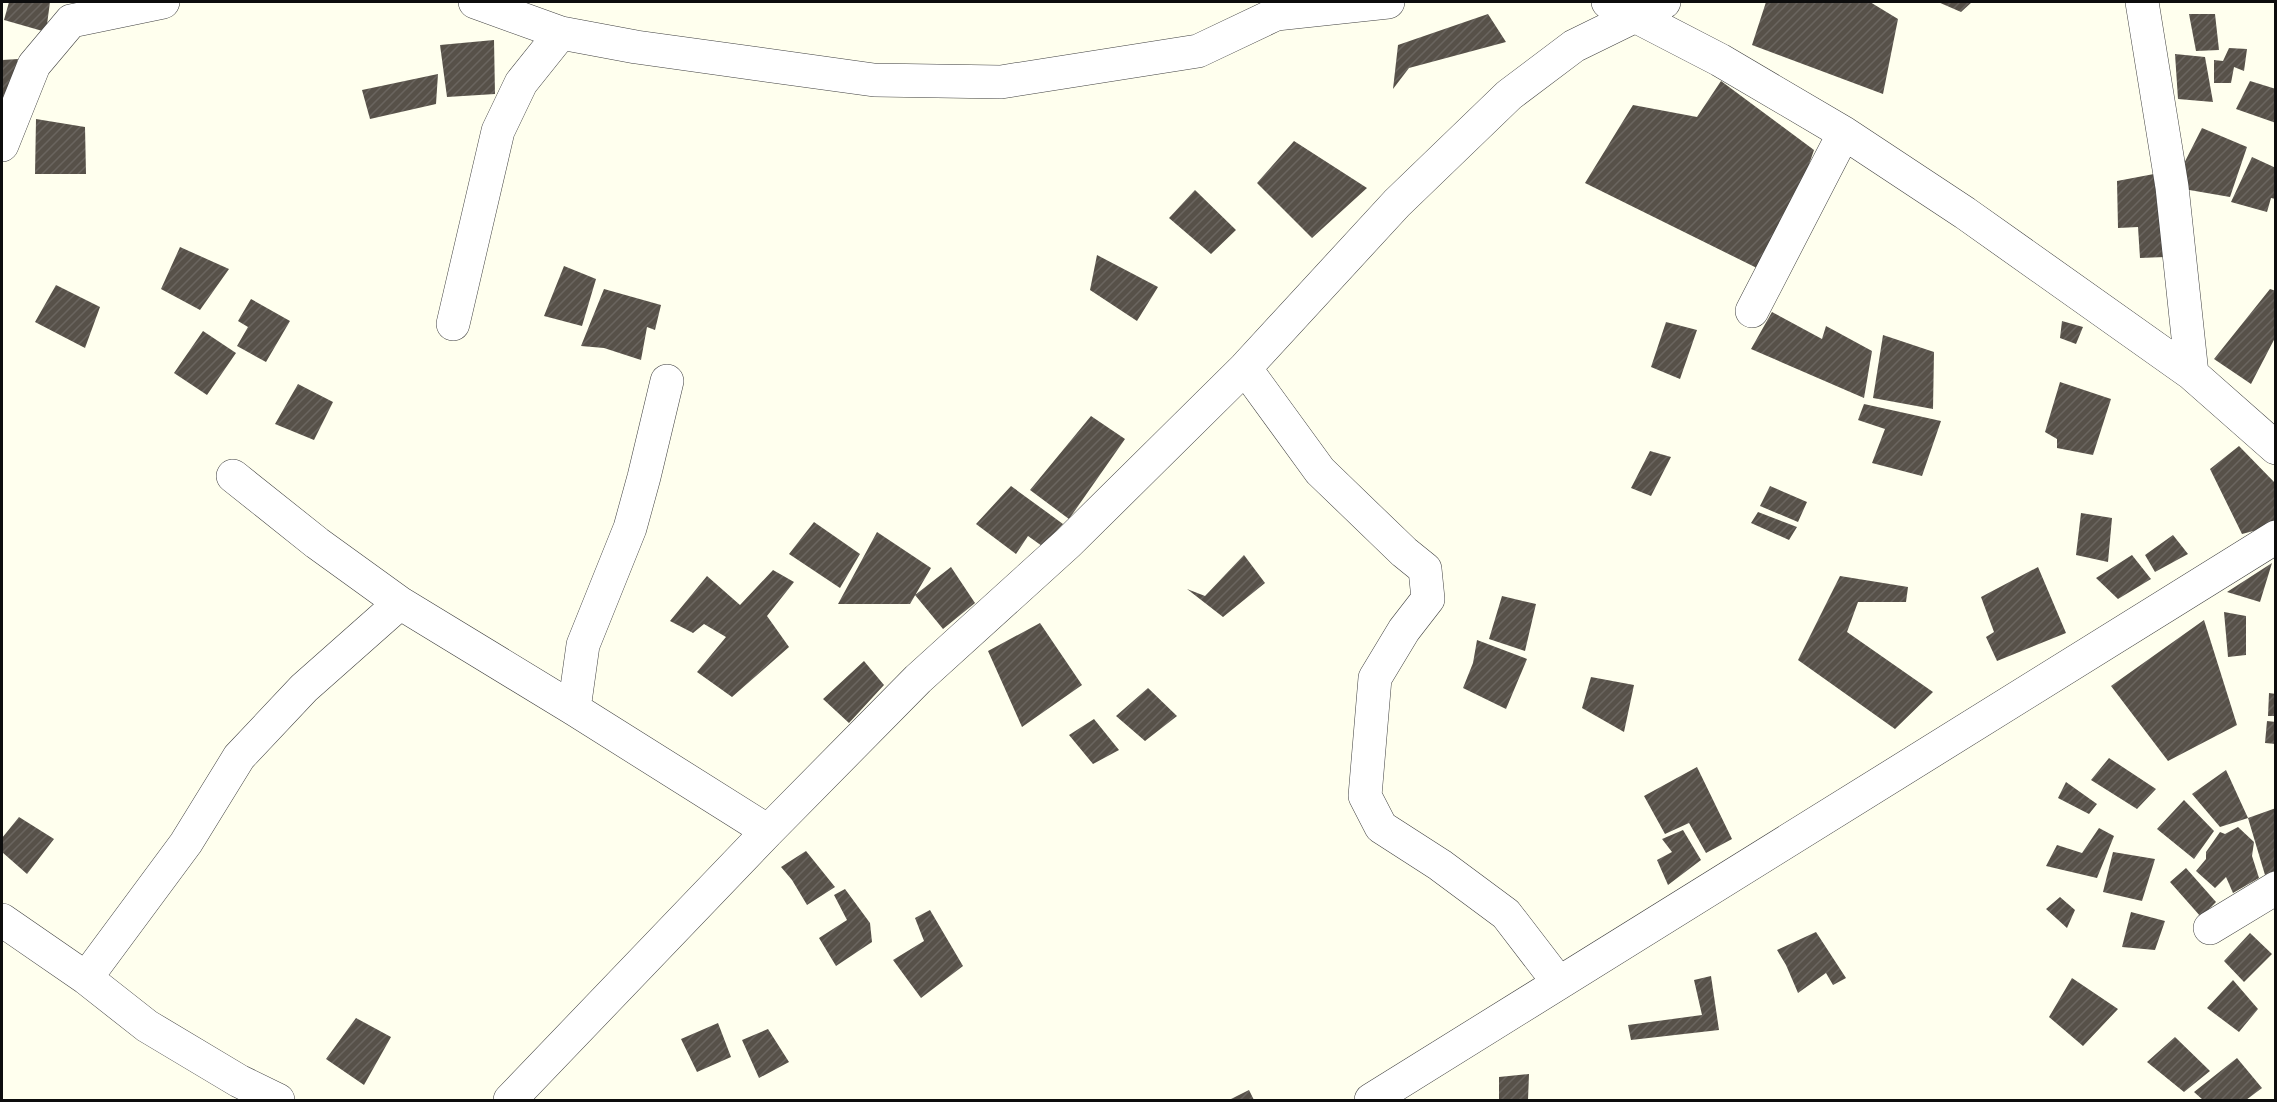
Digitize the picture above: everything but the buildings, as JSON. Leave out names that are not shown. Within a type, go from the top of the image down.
[{"type":"street","points":[[2,145],[34,65],[71,21],[163,2]]},
{"type":"street","points":[[475,2],[561,33],[636,47],[874,80],[1001,82],[1198,51],[1276,14],[1388,2]]},
{"type":"street","points":[[510,1101],[768,831],[918,679],[1068,543],[1245,369],[1397,203],[1509,96],[1574,46],[1617,5],[1664,2]]},
{"type":"street","points":[[2142,2],[2172,188],[2192,374]]},
{"type":"street","points":[[1617,5],[1720,60],[1844,133],[1965,213],[2192,374],[2276,448]]},
{"type":"street","points":[[453,324],[498,131],[521,84],[561,33]]},
{"type":"street","points":[[1752,311],[1844,133]]},
{"type":"street","points":[[1245,369],[1320,471],[1404,552],[1425,569],[1428,599],[1404,630],[1376,678],[1365,796],[1381,827],[1440,865],[1506,914],[1559,983]]},
{"type":"street","points":[[574,709],[583,645],[630,528],[645,477],[667,381]]},
{"type":"street","points":[[233,476],[317,543],[399,603],[574,709],[768,831]]},
{"type":"street","points":[[1371,1101],[2276,537]]},
{"type":"street","points":[[86,978],[186,843],[239,757],[304,688],[399,603]]},
{"type":"street","points":[[2210,928],[2276,888]]},
{"type":"street","points":[[2,920],[86,978],[147,1026],[239,1081],[278,1101]]}]
